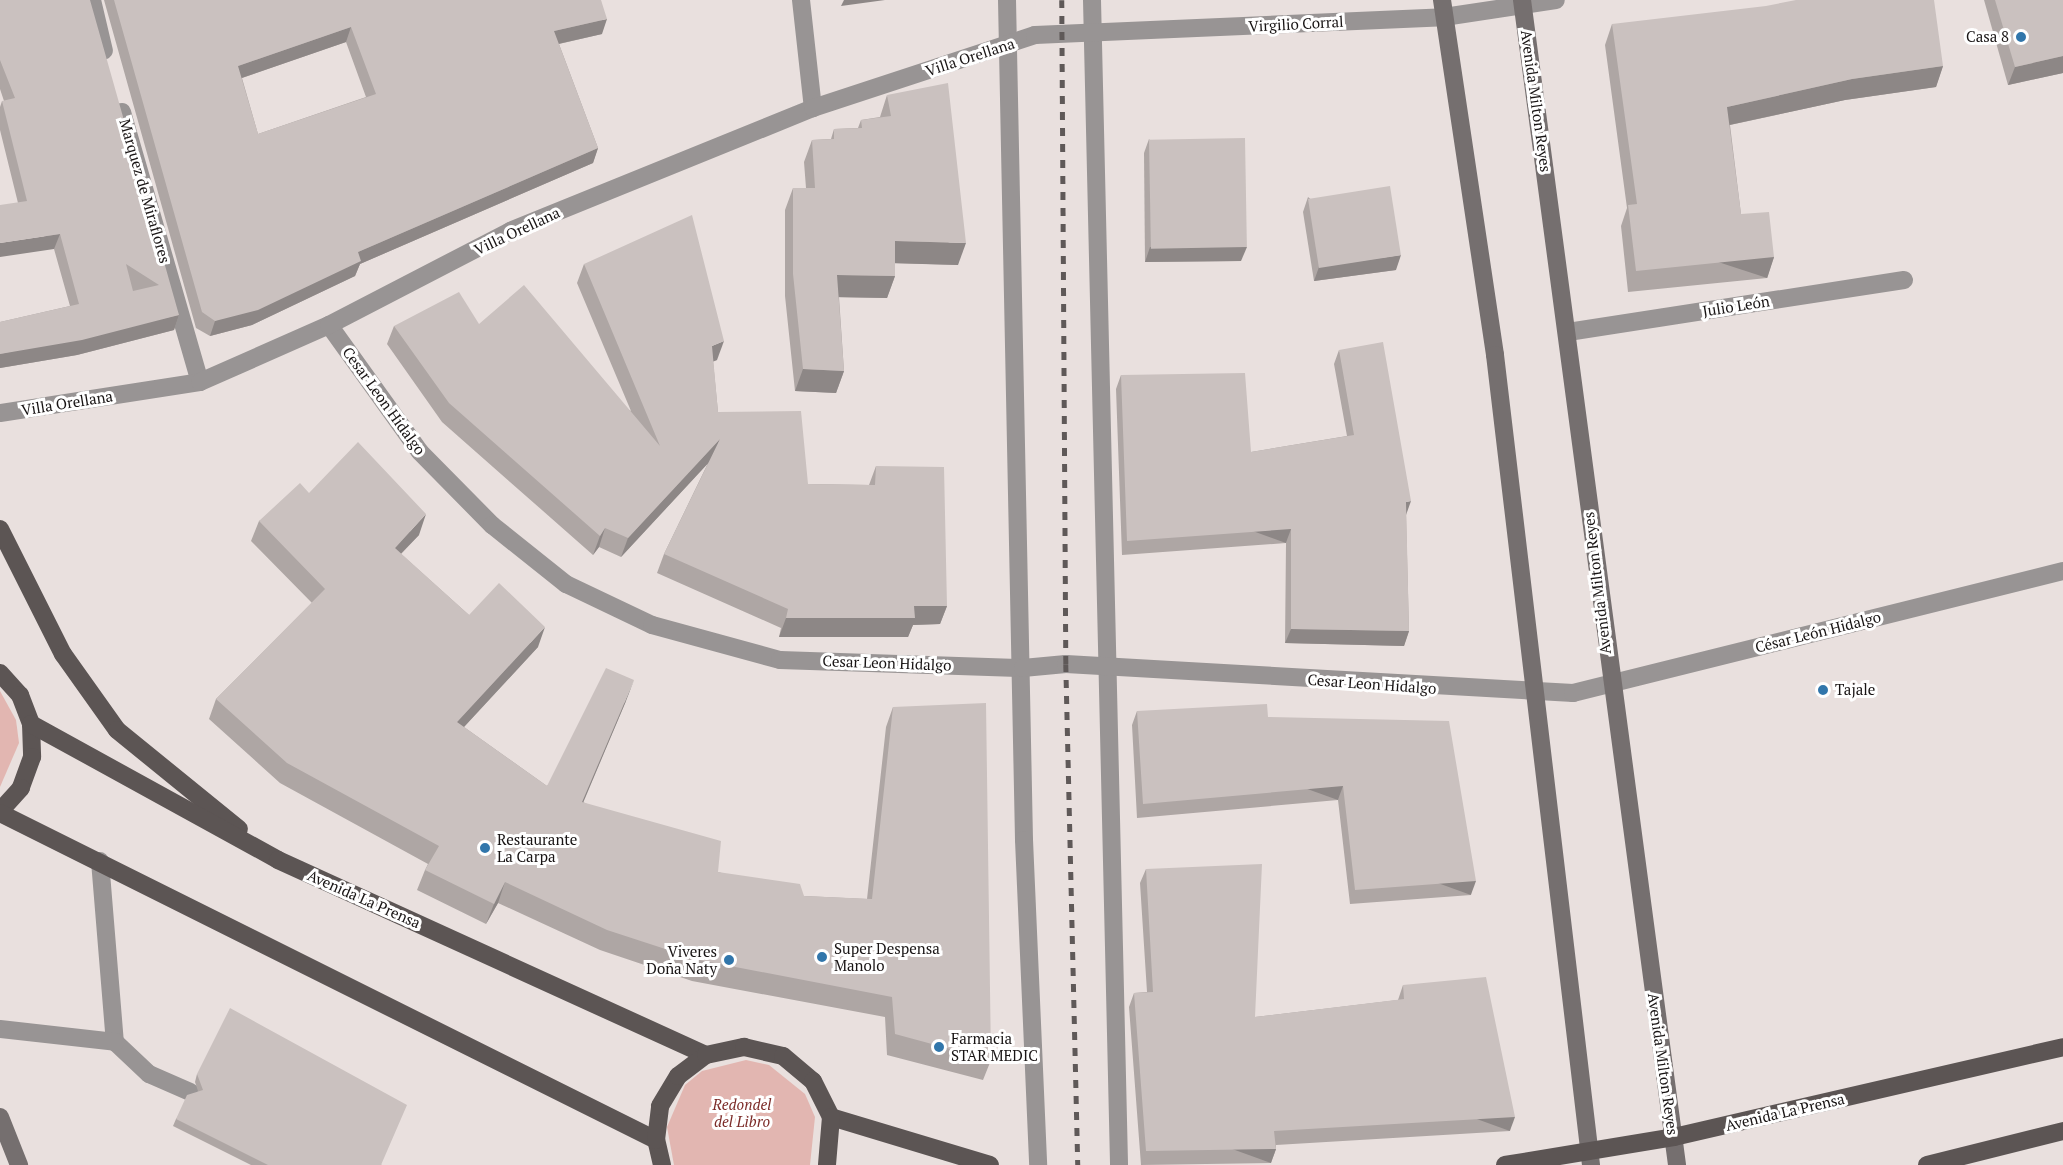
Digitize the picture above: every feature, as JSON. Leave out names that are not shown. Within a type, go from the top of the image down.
[{"type":"main road","points":[[0,529],[63,654],[117,730],[278,860]]},
{"type":"main road","points":[[0,673],[20,695],[32,724],[32,757],[21,788],[0,812],[656,1140]]},
{"type":"main road","name":"Avenida La Prensa","points":[[32,724],[278,860],[706,1055]]},
{"type":"main road","points":[[662,1165],[656,1140],[660,1106],[678,1076],[706,1055],[744,1047],[783,1056],[813,1081],[831,1116],[827,1165]]},
{"type":"main road","name":"Avenida La Prensa","points":[[1505,1165],[1590,1159],[1674,1137],[2063,1047]]},
{"type":"main road","points":[[831,1116],[990,1165]]},
{"type":"main road","points":[[1927,1165],[2063,1131]]},
{"type":"street","points":[[92,0],[110,72]]},
{"type":"street","points":[[801,0],[813,108]]},
{"type":"street","points":[[1007,0],[1006,45],[1038,1165]]},
{"type":"street","points":[[1092,0],[1105,667],[1119,1165]]},
{"type":"street","name":"Virgilio Corral","points":[[1035,35],[1093,33],[1556,0]]},
{"type":"street","name":"Avenida Milton Reyes","points":[[1522,4],[1568,332],[1609,684],[1677,1165]]},
{"type":"street","points":[[1443,8],[1495,355],[1533,694],[1590,1159]]},
{"type":"street","name":"Villa Orellana","points":[[0,413],[200,382],[329,326],[510,231],[813,108],[1035,35]]},
{"type":"street","name":"Marquez de Miraflores","points":[[117,95],[200,382]]},
{"type":"street","name":"Julio León","points":[[1568,332],[1904,280]]},
{"type":"street","name":"Cesar Leon Hidalgo","points":[[329,326],[420,452],[492,525],[566,584],[652,625],[780,660],[1023,668],[1105,667],[1533,694],[1573,693]]},
{"type":"street","name":"César León Hidalgo","points":[[1573,693],[2063,571]]},
{"type":"street","points":[[100,861],[115,1042]]},
{"type":"street","points":[[0,1029],[115,1042],[149,1074],[190,1092]]},
{"type":"street","points":[[0,1117],[19,1165]]},
{"type":"green space","points":[[0,691],[16,720],[19,743],[0,787]]},
{"type":"green space","name":"Redondel del Libro","points":[[746,1060],[769,1065],[805,1094],[815,1117],[810,1165],[674,1165],[667,1127],[685,1085],[702,1071]]},
{"type":"building","points":[[0,0],[90,0],[179,315],[82,340],[0,354],[0,322],[79,304],[60,234],[0,243],[0,205],[27,201],[2,101],[15,98],[0,60]],"holes":[[[126,264],[159,285],[133,291]]]},
{"type":"building","points":[[114,0],[601,0],[607,19],[554,31],[598,148],[358,252],[361,261],[258,310],[215,321],[202,312]],"holes":[[[351,27],[376,94],[258,134],[238,66]]]},
{"type":"building","points":[[1796,0],[1934,0],[1943,66],[1852,79],[1727,107],[1741,214],[1769,212],[1774,257],[1636,271],[1628,205],[1637,204],[1612,24],[1766,6]]},
{"type":"building","name":"Casa 8","points":[[1995,0],[2063,0],[2063,56],[2015,67]]},
{"type":"building","points":[[948,83],[966,243],[895,241],[895,276],[837,275],[844,371],[803,369],[793,274],[793,188],[815,188],[812,140],[834,139],[834,129],[862,128],[861,120],[891,116],[887,95]]},
{"type":"building","points":[[1245,138],[1247,247],[1151,249],[1149,140]]},
{"type":"building","points":[[1390,186],[1401,255],[1319,268],[1308,199]]},
{"type":"building","points":[[692,215],[724,341],[712,346],[718,412],[801,411],[808,484],[875,485],[876,466],[944,467],[947,606],[914,606],[915,618],[786,618],[788,609],[664,554],[720,439],[628,538],[605,528],[600,536],[449,403],[394,326],[459,292],[479,324],[524,285],[660,446],[584,264]]},
{"type":"building","points":[[1383,342],[1411,501],[1406,502],[1409,631],[1291,629],[1291,529],[1127,541],[1121,375],[1245,373],[1251,452],[1354,435],[1339,350]]},
{"type":"building","points":[[358,442],[426,514],[395,548],[469,615],[499,583],[545,627],[457,722],[547,786],[606,668],[634,680],[582,802],[721,841],[718,872],[800,884],[804,896],[872,899],[893,707],[986,703],[991,1060],[895,1034],[892,997],[699,960],[607,930],[505,882],[494,904],[425,870],[439,846],[287,763],[216,699],[325,589],[259,521],[300,483],[309,493]]},
{"type":"building","points":[[1267,704],[1268,717],[1449,721],[1476,881],[1355,890],[1343,786],[1143,804],[1137,711]]},
{"type":"building","points":[[1262,864],[1255,1017],[1404,999],[1403,985],[1486,977],[1515,1117],[1274,1131],[1276,1149],[1146,1151],[1134,993],[1153,992],[1146,869]]},
{"type":"building","points":[[230,1008],[407,1105],[381,1165],[268,1165],[176,1119],[187,1095],[203,1090],[197,1074]]},
{"type":"railway","points":[[1062,0],[1066,664],[1078,1165]]},
{"type":"place","name":"Casa 8","points":[[2021,37]]},
{"type":"place","name":"Tajale","points":[[1823,690]]},
{"type":"place","name":"Restaurante La Carpa","points":[[485,848]]},
{"type":"place","name":"Super Despensa Manolo","points":[[822,957]]},
{"type":"place","name":"Viveres Doña Naty","points":[[729,960]]},
{"type":"place","name":"Farmacia STAR MEDIC","points":[[939,1047]]}]
